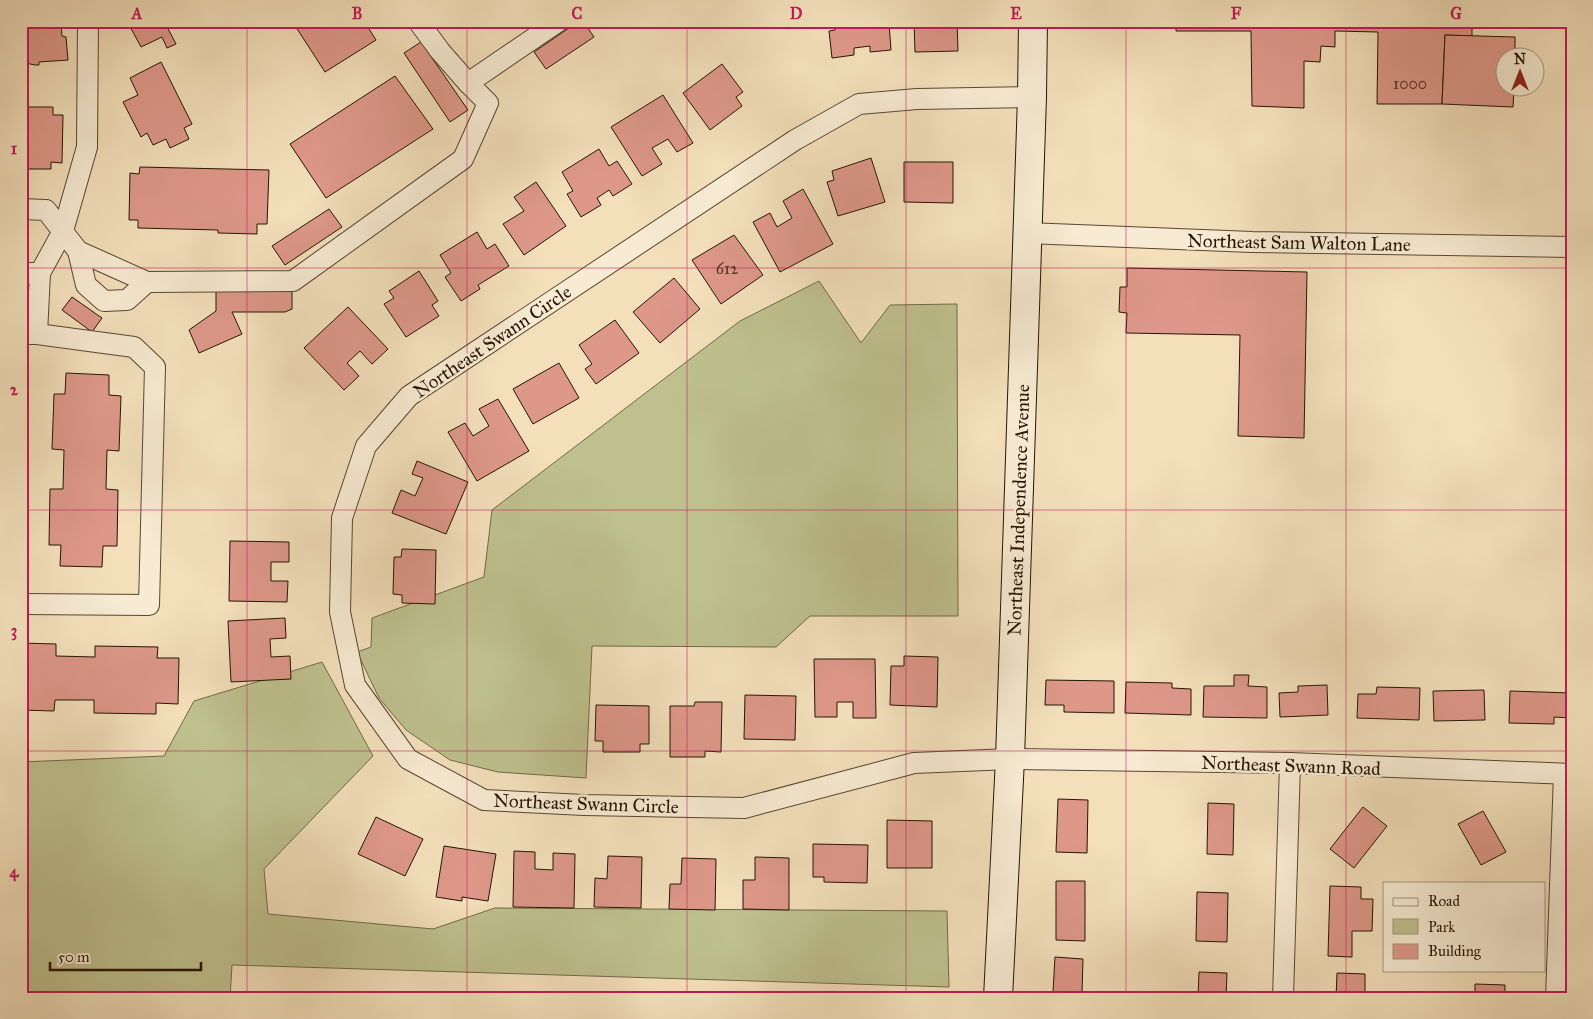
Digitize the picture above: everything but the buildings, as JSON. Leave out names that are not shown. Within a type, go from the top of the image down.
[{"type":"street","points":[[21,604],[149,605],[155,368],[134,347],[29,334],[31,273],[63,231],[87,148],[88,21]]},
{"type":"street","points":[[78,251],[147,282],[292,281],[463,159],[488,103],[440,51],[418,21]]},
{"type":"street","points":[[468,83],[559,21]]},
{"type":"street","name":"Northeast Independence Avenue","points":[[998,998],[1010,759],[1033,21]]},
{"type":"street","name":"Northeast Swann Circle","points":[[1010,759],[914,763],[744,808],[584,805],[484,800],[408,759],[355,685],[340,612],[342,518],[366,446],[408,396],[795,140],[859,104],[917,99],[1032,97]]},
{"type":"street","points":[[21,209],[46,210],[78,251],[86,285],[104,301],[127,300],[147,282]]},
{"type":"street","name":"Northeast Sam Walton Lane","points":[[1027,233],[1252,242],[1572,247]]},
{"type":"street","name":"Northeast Swann Road","points":[[1010,759],[1290,763],[1568,774]]},
{"type":"street","points":[[1283,998],[1290,763]]},
{"type":"street","points":[[1556,998],[1568,774]]},
{"type":"green space","points":[[819,281],[861,343],[890,305],[957,304],[958,616],[810,616],[776,647],[592,646],[586,778],[498,772],[450,760],[406,730],[379,698],[357,652],[371,647],[372,618],[484,577],[492,510],[740,321]]},
{"type":"green space","points":[[322,662],[373,756],[264,869],[268,914],[433,929],[495,908],[947,911],[949,987],[232,965],[230,998],[21,998],[21,762],[164,756],[194,701]]}]
